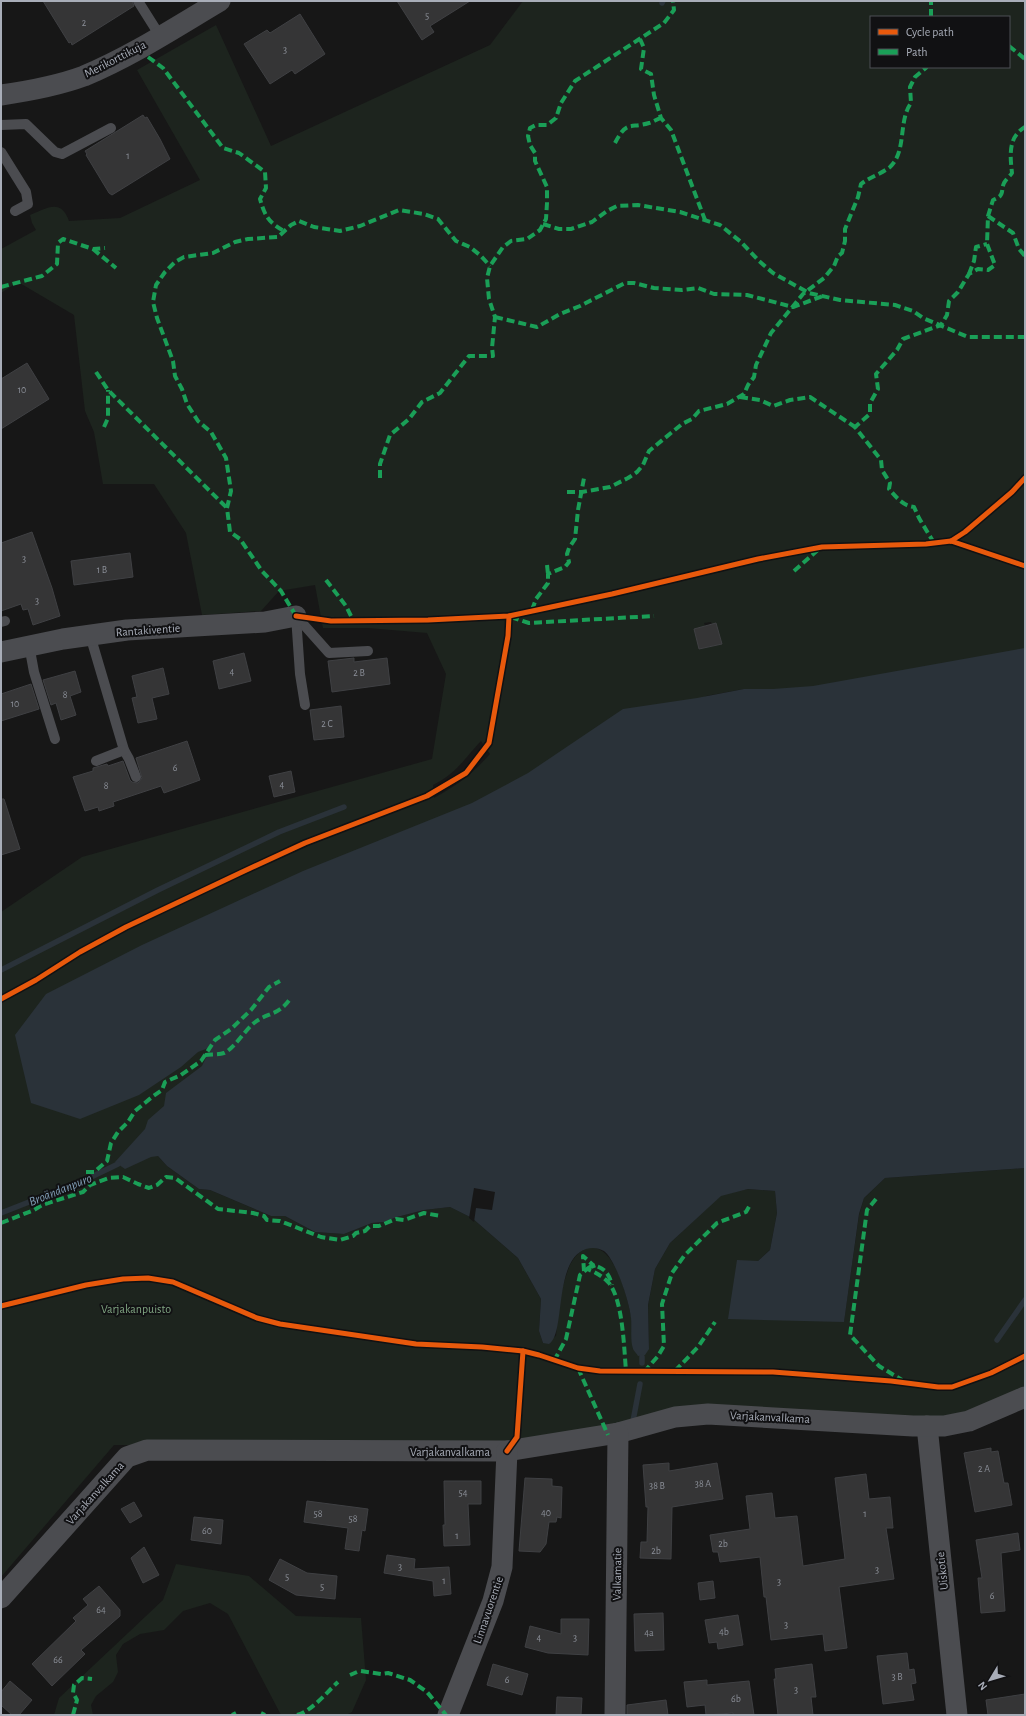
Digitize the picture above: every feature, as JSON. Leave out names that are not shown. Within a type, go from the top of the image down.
[{"type":"street","name":"Merikorttikuja","points":[[1,95],[34,90],[83,76],[125,56],[220,1]]},
{"type":"street","name":"Rantakiventie","points":[[1,652],[29,645],[127,630],[265,622],[296,616]]},
{"type":"street","name":"Varjakanvalkama","points":[[1,1598],[127,1457],[146,1450],[507,1452],[618,1433],[675,1417],[708,1414],[944,1426],[969,1421],[1025,1397]]},
{"type":"street","name":"Uiskotie","points":[[927,1426],[957,1715]]},
{"type":"street","name":"Valkamatie","points":[[615,1715],[618,1433]]},
{"type":"street","name":"Linnavuorentie","points":[[448,1715],[493,1601],[502,1567],[507,1452]]},
{"type":"lane","points":[[138,1],[160,36]]},
{"type":"lane","points":[[1,125],[26,124],[55,152],[62,154],[111,128]]},
{"type":"lane","points":[[1,154],[26,192],[28,204],[15,211]]},
{"type":"lane","points":[[296,616],[329,653],[368,651]]},
{"type":"lane","points":[[296,616],[300,674],[305,705]]},
{"type":"lane","points":[[90,635],[124,750],[130,759],[136,777]]},
{"type":"lane","points":[[29,645],[34,672],[55,738]]},
{"type":"lane","points":[[96,761],[124,750]]},
{"type":"green space","name":"Varjakanpuisto","points":[[523,1],[1025,1],[1025,745],[756,689],[744,689],[706,696],[150,1147],[167,1166],[199,1189],[210,1190],[271,1216],[285,1216],[315,1232],[344,1234],[372,1223],[384,1222],[424,1210],[450,1207],[472,1218],[518,1258],[541,1299],[539,1331],[543,1343],[556,1336],[561,1294],[571,1263],[584,1249],[596,1248],[605,1253],[612,1261],[618,1272],[631,1316],[633,1349],[649,1349],[648,1305],[655,1269],[670,1243],[721,1195],[748,1189],[775,1191],[777,1213],[770,1250],[758,1261],[844,1321],[859,1215],[864,1198],[885,1178],[1025,1168],[1025,1389],[954,1421],[616,1425],[485,1447],[114,1445],[1,1577],[1,912],[82,857],[432,759],[446,674],[427,633],[368,628],[323,628],[315,585],[279,591],[261,611],[202,615],[186,533],[154,484],[103,484],[94,432],[85,411],[74,315],[18,282],[1,293],[1,249],[36,230],[30,215],[48,208],[58,207],[66,214],[69,221],[120,218],[200,180],[137,70],[216,25],[271,146],[490,45]],"holes":[[[711,622],[721,644],[699,649],[694,629],[705,626],[704,623]],[[481,741],[490,754],[464,779],[434,798],[433,785],[449,775],[460,765]]]},
{"type":"green space","points":[[176,1564],[249,1576],[296,1616],[361,1618],[366,1680],[352,1712],[346,1715],[281,1715],[228,1614],[210,1603],[183,1611],[164,1630],[140,1634],[123,1644],[116,1655],[118,1672],[113,1682],[96,1696],[91,1705],[93,1715],[54,1715],[59,1698],[163,1600]]},
{"type":"shaded area","points":[[1025,648],[1025,1168],[885,1178],[864,1198],[859,1214],[844,1322],[728,1319],[737,1260],[758,1261],[770,1250],[777,1213],[775,1191],[748,1189],[721,1196],[670,1243],[655,1269],[648,1305],[649,1349],[645,1355],[638,1356],[632,1345],[630,1311],[622,1283],[609,1256],[600,1249],[586,1249],[576,1256],[569,1267],[564,1281],[554,1337],[549,1344],[543,1343],[539,1331],[541,1299],[518,1258],[472,1218],[450,1207],[424,1210],[384,1222],[372,1223],[344,1234],[315,1232],[285,1216],[271,1216],[210,1190],[199,1189],[167,1166],[158,1156],[151,1157],[125,1169],[115,1162],[145,1129],[148,1120],[164,1106],[166,1093],[202,1066],[211,1047],[198,1052],[181,1067],[139,1095],[80,1119],[31,1103],[15,1035],[46,994],[142,945],[303,871],[472,803],[528,773],[623,709],[697,698],[744,689],[773,689],[813,686]]},
{"type":"pier","points":[[474,1188],[495,1192],[492,1210],[476,1208],[474,1222],[469,1218]]},
{"type":"building","points":[[43,1],[132,1],[134,6],[72,45],[71,42],[69,43]]},
{"type":"building","points":[[397,1],[470,1],[430,26],[434,32],[422,40]]},
{"type":"building","points":[[300,14],[325,54],[295,74],[292,70],[270,84],[244,44],[267,30],[270,33]]},
{"type":"building","points":[[143,115],[145,118],[147,117],[170,159],[112,195],[109,193],[85,151]]},
{"type":"building","points":[[27,363],[49,399],[1,429],[1,379]]},
{"type":"building","points":[[32,532],[52,588],[60,616],[33,625],[28,609],[23,610],[21,604],[1,611],[1,543]]},
{"type":"building","points":[[130,553],[133,577],[74,585],[71,561]]},
{"type":"building","points":[[716,623],[722,644],[699,649],[694,629]]},
{"type":"building","points":[[244,653],[251,681],[219,689],[213,661]]},
{"type":"building","points":[[354,658],[354,662],[387,658],[390,684],[332,692],[328,661]]},
{"type":"building","points":[[163,668],[169,694],[152,698],[157,719],[138,723],[132,698],[137,697],[132,676]]},
{"type":"building","points":[[75,671],[81,692],[70,696],[76,715],[61,720],[56,703],[51,705],[43,680]]},
{"type":"building","points":[[31,684],[39,709],[1,721],[1,694]]},
{"type":"building","points":[[341,706],[344,737],[314,740],[310,710]]},
{"type":"building","points":[[187,741],[200,780],[164,793],[161,786],[113,802],[114,806],[99,811],[98,807],[85,811],[73,777],[93,771],[93,768],[107,764],[108,766],[123,761],[130,780],[138,783],[142,778],[136,758]]},
{"type":"building","points":[[291,771],[295,792],[274,797],[269,776]]},
{"type":"building","points":[[1,799],[4,799],[20,849],[1,855]]},
{"type":"building","points":[[991,1448],[991,1452],[998,1451],[1004,1483],[1008,1483],[1012,1505],[975,1512],[964,1453]]},
{"type":"building","points":[[669,1463],[669,1471],[717,1463],[723,1499],[672,1507],[671,1559],[640,1558],[641,1542],[647,1542],[648,1507],[646,1507],[643,1465]]},
{"type":"building","points":[[866,1474],[869,1499],[890,1497],[893,1528],[886,1528],[894,1579],[839,1587],[847,1648],[825,1651],[823,1634],[771,1640],[766,1597],[764,1597],[760,1557],[720,1562],[718,1552],[713,1552],[710,1535],[750,1529],[746,1496],[772,1493],[775,1518],[797,1516],[803,1566],[845,1559],[835,1478]]},
{"type":"building","points":[[525,1478],[552,1479],[552,1486],[562,1487],[561,1518],[557,1517],[556,1522],[549,1522],[546,1544],[540,1552],[519,1551]]},
{"type":"building","points":[[444,1481],[481,1481],[481,1504],[468,1504],[470,1545],[444,1546]]},
{"type":"building","points":[[307,1501],[368,1509],[365,1531],[362,1530],[359,1551],[345,1549],[348,1528],[304,1522]]},
{"type":"building","points":[[134,1502],[142,1516],[130,1523],[121,1509]]},
{"type":"building","points":[[194,1517],[223,1520],[221,1544],[191,1540]]},
{"type":"building","points":[[1018,1533],[1020,1550],[1001,1553],[1005,1611],[981,1613],[978,1578],[982,1578],[976,1540]]},
{"type":"building","points":[[144,1547],[159,1575],[143,1583],[131,1558]]},
{"type":"building","points":[[387,1555],[415,1559],[414,1569],[449,1567],[451,1594],[434,1596],[433,1581],[384,1573]]},
{"type":"building","points":[[280,1559],[307,1573],[337,1576],[335,1599],[296,1595],[269,1580]]},
{"type":"building","points":[[713,1581],[715,1598],[700,1600],[698,1583]]},
{"type":"building","points":[[99,1586],[120,1610],[120,1616],[81,1650],[85,1654],[52,1686],[32,1664],[76,1621],[73,1618],[88,1605],[83,1599]]},
{"type":"building","points":[[663,1613],[664,1650],[635,1651],[634,1614]]},
{"type":"building","points":[[738,1615],[743,1645],[718,1649],[717,1642],[709,1643],[705,1620]]},
{"type":"building","points":[[561,1619],[589,1619],[588,1655],[548,1653],[525,1647],[530,1626],[561,1634]]},
{"type":"building","points":[[907,1653],[909,1670],[914,1669],[916,1683],[911,1684],[914,1700],[883,1704],[877,1656]]},
{"type":"building","points":[[493,1664],[528,1674],[522,1695],[487,1685]]},
{"type":"building","points":[[812,1664],[816,1697],[811,1697],[813,1715],[778,1715],[774,1679],[776,1679],[775,1669]]},
{"type":"building","points":[[707,1680],[707,1685],[749,1681],[754,1715],[733,1715],[733,1713],[706,1715],[705,1705],[687,1707],[684,1682]]},
{"type":"building","points":[[10,1681],[32,1700],[19,1715],[12,1715],[1,1705],[1,1692]]},
{"type":"building","points":[[1025,1694],[1025,1715],[988,1715],[986,1700]]},
{"type":"building","points":[[557,1697],[582,1698],[581,1715],[556,1715]]},
{"type":"building","points":[[666,1700],[668,1715],[627,1715],[627,1705]]},
{"type":"waterway","points":[[1,970],[158,890],[279,832],[344,807]]},
{"type":"waterway","name":"Broändanpuro","points":[[1,1213],[85,1180],[118,1164]]},
{"type":"waterway","points":[[997,1340],[1025,1300]]},
{"type":"waterway","points":[[642,1357],[642,1363]]},
{"type":"waterway","points":[[633,1421],[640,1384]]},
{"type":"marked path","points":[[380,478],[380,464],[390,435],[409,419],[422,402],[440,393],[469,356],[493,356],[492,348],[495,317],[489,299],[487,278],[490,266],[503,247],[511,241],[527,239],[540,230],[546,219],[547,187],[535,161],[535,153],[530,145],[528,136],[530,128],[536,125],[547,125],[556,118],[561,103],[575,81],[664,23],[674,10],[673,1]]},
{"type":"marked path","points":[[931,1],[931,16]]},
{"type":"marked path","points":[[640,39],[644,48],[641,69],[651,74],[654,95],[661,118],[671,130],[705,220]]},
{"type":"marked path","points":[[1010,47],[1025,59]]},
{"type":"marked path","points":[[148,57],[163,68],[223,148],[239,153],[265,172],[266,188],[260,199],[268,218],[274,225],[284,231]]},
{"type":"marked path","points":[[567,492],[582,492],[610,487],[628,478],[637,472],[643,465],[649,451],[682,424],[692,419],[699,411],[727,404],[744,394],[754,377],[756,365],[771,333],[803,294],[824,278],[834,266],[838,256],[842,253],[845,241],[845,229],[858,197],[861,184],[890,167],[899,153],[905,118],[911,103],[910,87],[915,77],[926,68]]},
{"type":"marked path","points":[[615,143],[626,128],[642,125],[661,118]]},
{"type":"marked path","points":[[934,543],[914,507],[903,503],[889,489],[890,483],[882,470],[881,460],[855,427],[870,414],[870,403],[878,389],[876,374],[897,350],[903,339],[941,325],[947,315],[949,301],[958,292],[969,274],[978,269],[988,270],[995,265],[987,244],[988,216],[993,200],[1001,195],[1004,183],[1012,173],[1011,147],[1013,141],[1019,131],[1025,127]]},
{"type":"marked path","points":[[543,224],[559,229],[571,229],[592,222],[617,206],[638,205],[680,212],[720,225],[741,242],[773,273],[809,293],[840,300],[895,305],[913,311],[923,318],[968,337],[1025,337]]},
{"type":"marked path","points":[[296,616],[281,591],[262,571],[240,539],[230,532],[227,508],[231,491],[226,458],[211,432],[198,421],[187,404],[182,389],[175,376],[173,361],[157,318],[153,302],[156,285],[165,272],[175,262],[184,257],[213,253],[235,242],[248,239],[278,237],[291,225],[299,221],[314,227],[340,231],[360,226],[399,210],[424,214],[438,219],[456,241],[470,247],[490,266]]},
{"type":"marked path","points":[[988,216],[1013,233],[1019,249],[1025,256]]},
{"type":"marked path","points":[[1,287],[42,276],[57,264],[58,243],[63,239],[93,249],[105,248]]},
{"type":"marked path","points":[[969,274],[974,261],[976,247],[987,244]]},
{"type":"marked path","points":[[93,249],[116,268]]},
{"type":"marked path","points":[[495,317],[537,327],[560,314],[580,306],[625,283],[634,283],[654,288],[682,290],[698,288],[714,294],[747,295],[793,307],[823,296]]},
{"type":"marked path","points":[[96,372],[108,390],[227,508]]},
{"type":"marked path","points":[[104,427],[108,418],[108,390]]},
{"type":"marked path","points":[[740,397],[760,400],[773,406],[790,400],[810,397],[855,427]]},
{"type":"marked path","points":[[532,610],[536,599],[548,583],[548,574],[565,567],[569,562],[567,554],[575,539],[578,510],[584,478]]},
{"type":"marked path","points":[[794,571],[819,549]]},
{"type":"marked path","points":[[547,565],[548,574]]},
{"type":"marked path","points":[[326,580],[346,606],[353,620]]},
{"type":"marked path","points":[[511,617],[529,623],[654,616]]},
{"type":"marked path","points":[[86,1172],[94,1172],[107,1161],[111,1143],[135,1111],[162,1090],[165,1082],[181,1075],[201,1061],[215,1040],[231,1029],[251,1010],[269,987],[280,981]]},
{"type":"marked path","points":[[205,1055],[222,1054],[228,1051],[254,1023],[277,1011],[290,999]]},
{"type":"marked path","points":[[1,1223],[34,1210],[42,1205],[83,1192],[90,1185],[109,1178],[123,1177],[149,1188],[157,1185],[166,1177],[175,1178],[218,1209],[253,1213],[264,1216],[267,1220],[280,1221],[321,1237],[340,1240],[365,1231],[370,1226],[379,1226],[396,1219],[404,1220],[424,1213],[441,1216]]},
{"type":"marked path","points":[[876,1199],[867,1210],[850,1335],[879,1366],[902,1380]]},
{"type":"marked path","points":[[644,1372],[658,1356],[664,1346],[662,1304],[672,1273],[684,1256],[717,1223],[746,1212],[750,1205]]},
{"type":"marked path","points":[[584,1271],[583,1256],[593,1265],[594,1268]]},
{"type":"marked path","points":[[587,1269],[593,1265],[601,1268],[608,1275],[612,1285]]},
{"type":"marked path","points":[[554,1361],[566,1339],[580,1275],[587,1269],[598,1274],[608,1282],[617,1300],[622,1324],[626,1371]]},
{"type":"marked path","points":[[675,1371],[698,1347],[715,1322]]},
{"type":"marked path","points":[[578,1368],[608,1435]]},
{"type":"marked path","points":[[361,1671],[381,1674],[388,1673],[410,1680],[427,1692],[446,1715]]},
{"type":"marked path","points":[[350,1675],[357,1672]]},
{"type":"marked path","points":[[73,1715],[77,1700],[73,1693],[74,1685],[82,1678],[92,1679]]},
{"type":"marked path","points":[[297,1715],[313,1706],[338,1682]]},
{"type":"marked path","points":[[232,1715],[236,1713]]},
{"type":"marked path","points":[[261,1713],[265,1715]]},
{"type":"cycle path","points":[[951,541],[965,532],[1012,492],[1025,478]]},
{"type":"cycle path","points":[[296,616],[331,621],[428,620],[509,616],[612,594],[758,559],[822,547],[926,544],[951,541],[1025,566]]},
{"type":"cycle path","points":[[1,999],[36,980],[80,952],[126,927],[305,843],[427,796],[466,773],[489,743],[508,636],[509,616]]},
{"type":"cycle path","points":[[1,1306],[86,1285],[123,1279],[148,1278],[173,1282],[257,1318],[280,1324],[416,1344],[482,1347],[523,1351],[578,1368],[600,1371],[773,1372],[952,1387],[991,1373],[1025,1356]]},
{"type":"cycle path","points":[[507,1451],[517,1437],[523,1351]]}]
